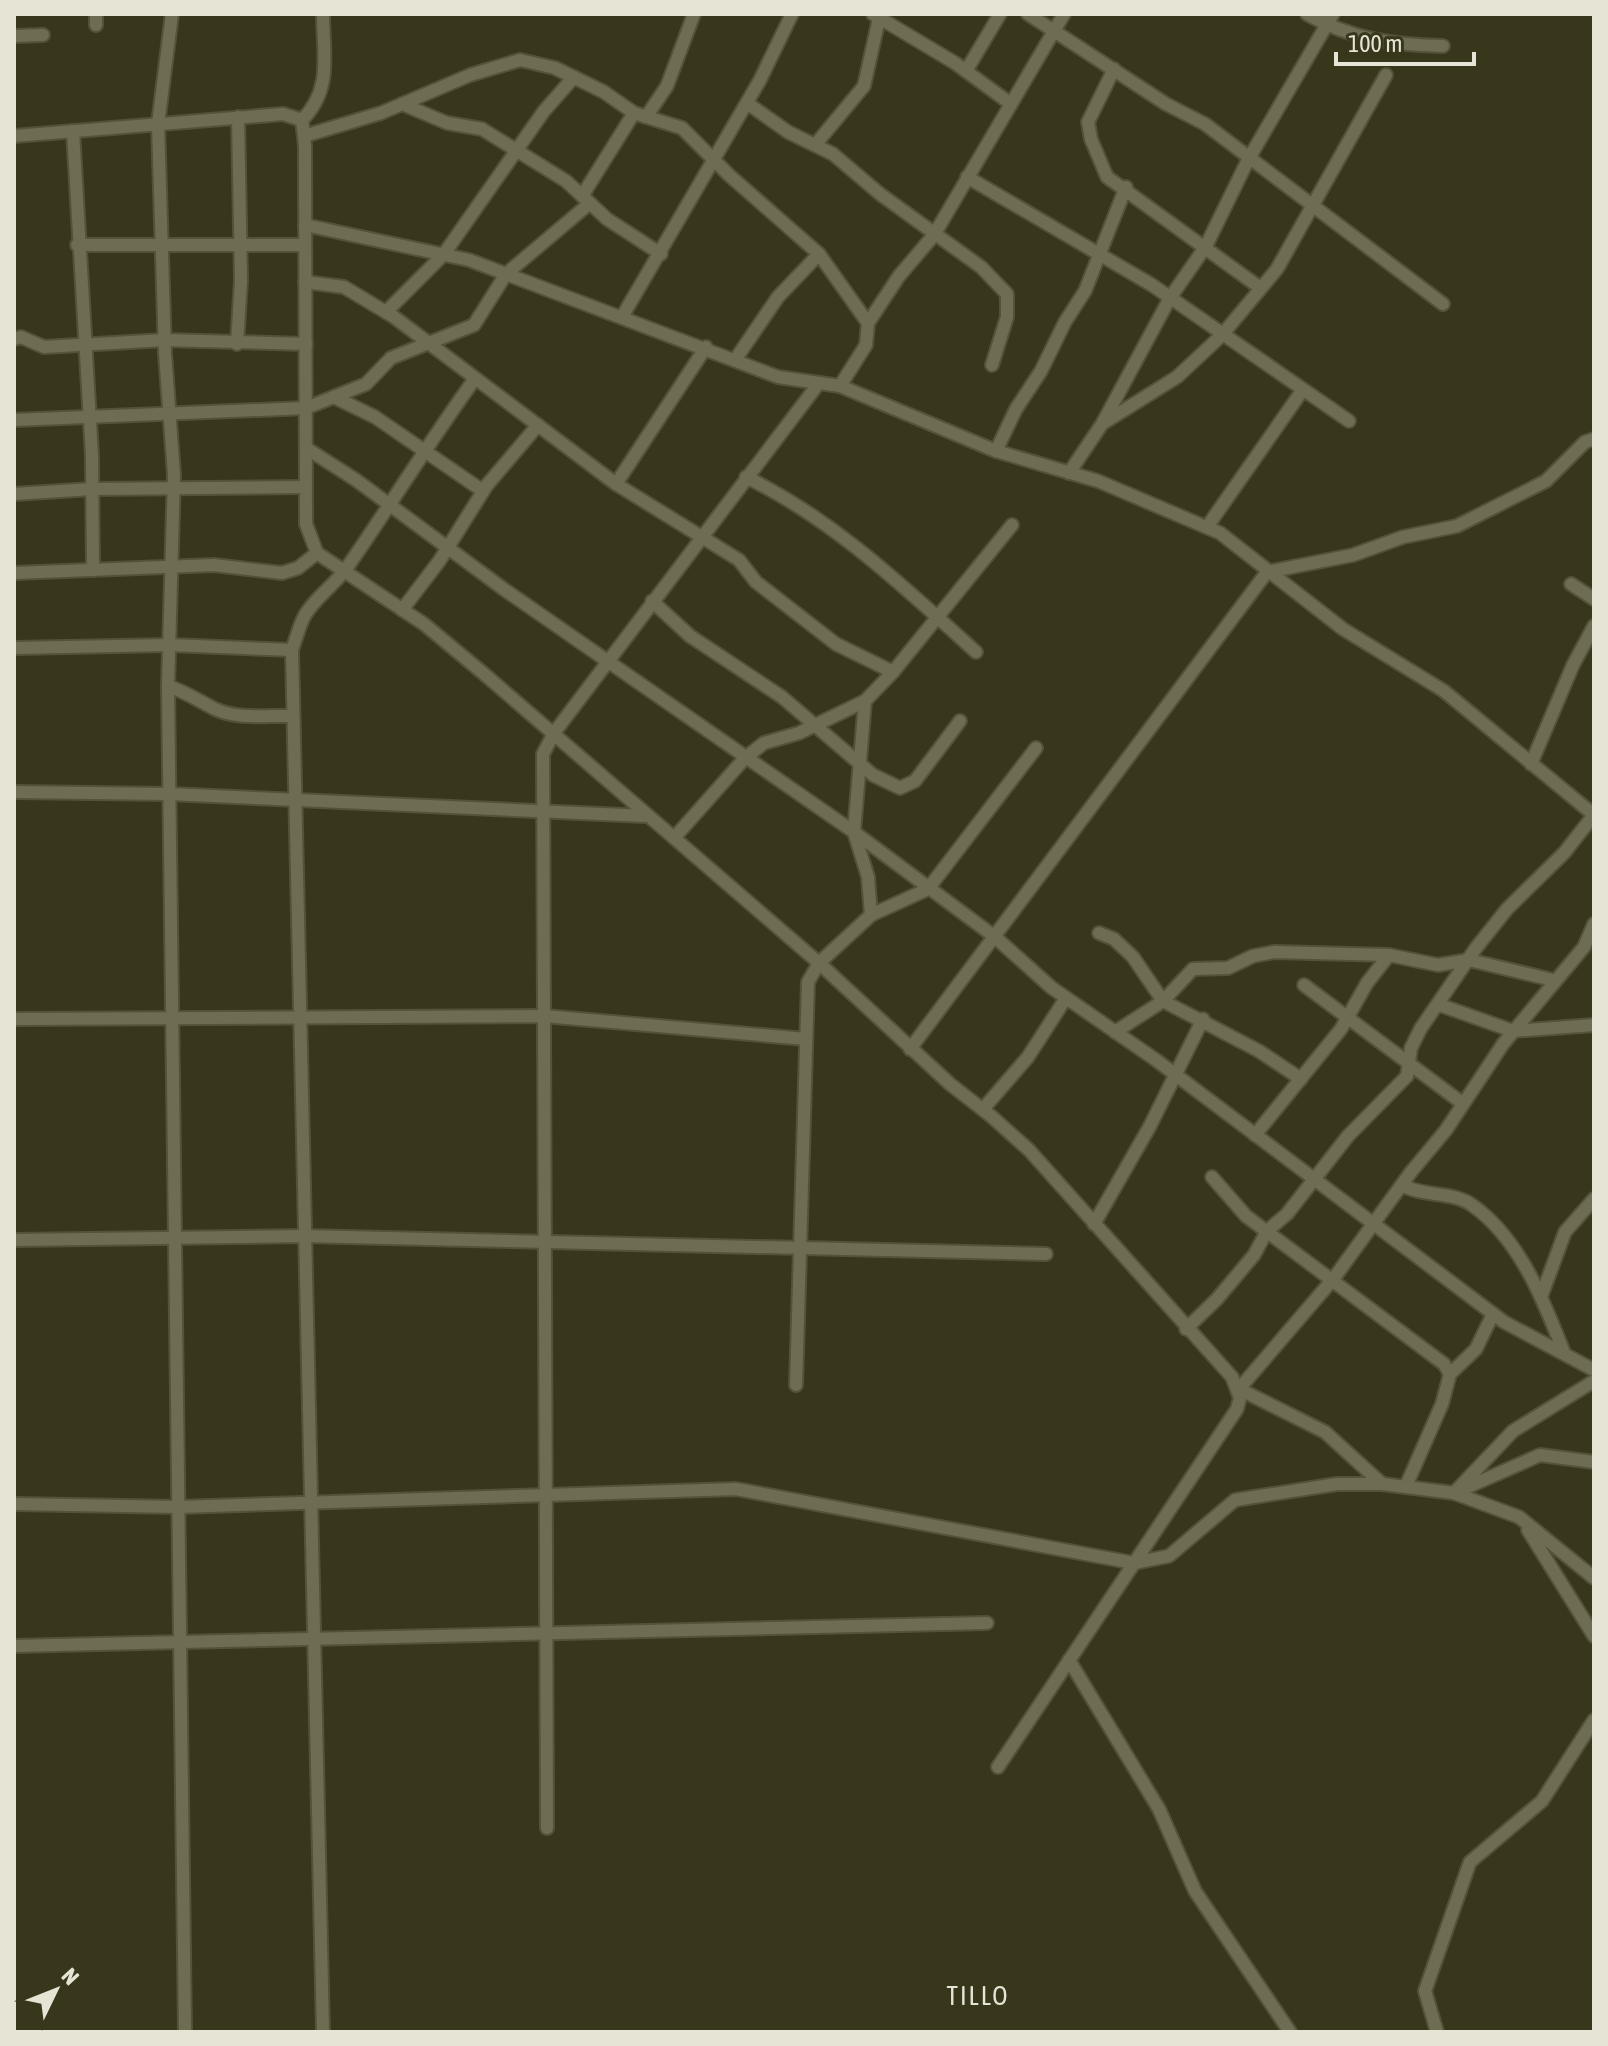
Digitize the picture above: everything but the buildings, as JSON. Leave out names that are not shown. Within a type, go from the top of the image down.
[{"type":"street","points":[[172,14],[158,124],[165,340],[174,491],[168,686],[185,2032]]},
{"type":"street","points":[[302,120],[316,106],[324,87],[323,14]]},
{"type":"street","points":[[14,420],[306,408],[366,384],[391,358],[474,325],[506,274],[586,200],[640,115],[667,86],[694,14]]},
{"type":"street","points":[[622,317],[747,103],[792,14]]},
{"type":"street","points":[[966,71],[1000,14]]},
{"type":"street","points":[[1028,14],[1166,104],[1205,124],[1248,160],[1390,261],[1443,304]]},
{"type":"street","points":[[840,386],[866,345],[868,323],[899,276],[934,235],[1064,14]]},
{"type":"street","points":[[1307,14],[1330,20],[1371,40],[1443,46]]},
{"type":"street","points":[[815,145],[864,86],[877,15],[966,71],[1011,104]]},
{"type":"street","points":[[1069,473],[1102,424],[1170,298],[1206,246],[1248,160],[1330,20]]},
{"type":"street","points":[[14,36],[43,35]]},
{"type":"street","points":[[304,136],[402,104],[470,75],[520,60],[555,68],[640,115],[682,128],[819,254],[868,323]]},
{"type":"street","points":[[1114,69],[1088,122],[1091,139],[1107,177],[1126,187],[1259,287]]},
{"type":"street","points":[[1102,424],[1177,377],[1222,335],[1277,269],[1310,206],[1374,102],[1386,75]]},
{"type":"street","points":[[386,312],[444,254],[517,150],[574,77]]},
{"type":"street","points":[[747,103],[788,132],[833,154],[934,235],[981,267],[1007,294],[1007,317],[992,365]]},
{"type":"street","points":[[402,104],[447,123],[482,129],[517,150],[661,254]]},
{"type":"street","points":[[14,136],[283,114],[302,120]]},
{"type":"street","points":[[237,344],[241,280],[238,117]]},
{"type":"street","points":[[302,120],[306,524],[317,553],[443,639],[819,963],[910,1049],[1029,1150],[1239,1389],[1325,1432],[1382,1484]]},
{"type":"street","points":[[73,131],[77,245],[86,347],[93,570]]},
{"type":"street","points":[[967,177],[1170,298],[1349,421]]},
{"type":"street","points":[[996,451],[1016,409],[1085,291],[1126,187]]},
{"type":"street","points":[[305,225],[444,254],[506,274],[706,347],[778,377],[840,386],[996,451],[1069,473],[1207,527],[1220,533],[1343,629],[1444,691],[1594,815],[1564,853],[1507,909],[1469,960],[1421,1028],[1407,1076],[1312,1178],[1287,1214],[1267,1231],[1254,1255],[1217,1299],[1186,1329]]},
{"type":"street","points":[[77,245],[305,245]]},
{"type":"street","points":[[735,360],[778,297],[819,254]]},
{"type":"street","points":[[305,282],[344,287],[386,312],[616,484],[739,560],[756,582],[836,644],[893,672]]},
{"type":"street","points":[[14,339],[21,337],[44,347],[86,347],[165,340],[306,344]]},
{"type":"street","points":[[616,484],[706,347]]},
{"type":"street","points":[[323,2032],[292,650],[305,614],[344,571],[474,380]]},
{"type":"street","points":[[547,1828],[543,754],[554,733],[700,536],[819,383]]},
{"type":"street","points":[[1207,527],[1302,391]]},
{"type":"street","points":[[334,397],[375,417],[483,491]]},
{"type":"street","points":[[402,610],[483,491],[538,425]]},
{"type":"street","points":[[910,1049],[1126,756],[1267,572],[1353,555],[1403,537],[1457,526],[1546,481],[1585,442],[1594,439]]},
{"type":"street","points":[[306,448],[854,832],[995,937],[1066,998],[1173,1073],[1493,1314],[1563,1350],[1594,1370]]},
{"type":"street","points":[[746,477],[779,493],[862,549],[976,652]]},
{"type":"street","points":[[14,494],[92,489],[174,491],[306,487]]},
{"type":"street","points":[[674,838],[745,758],[764,743],[817,725],[865,701],[893,672],[1012,525]]},
{"type":"street","points":[[14,573],[214,565],[282,573],[298,568],[317,553]]},
{"type":"street","points":[[1571,584],[1594,599]]},
{"type":"street","points":[[652,601],[690,636],[817,725],[873,775],[900,788],[915,781],[960,721]]},
{"type":"street","points":[[1531,764],[1573,665],[1594,626]]},
{"type":"street","points":[[14,648],[170,645],[292,650]]},
{"type":"street","points":[[168,686],[193,695],[217,710],[243,715],[293,716]]},
{"type":"street","points":[[865,701],[854,832],[868,877],[871,915]]},
{"type":"street","points":[[796,1385],[808,982],[819,963],[871,915],[928,889],[1036,748]]},
{"type":"street","points":[[14,792],[170,794],[645,816]]},
{"type":"street","points":[[998,1767],[1237,1409],[1239,1389],[1334,1278],[1446,1130],[1513,1031],[1584,947],[1594,924]]},
{"type":"street","points":[[1099,933],[1114,939],[1133,957],[1163,1001],[1203,1019],[1301,1079]]},
{"type":"street","points":[[1115,1032],[1163,1001],[1193,969],[1228,968],[1253,956],[1274,952],[1389,955],[1438,965],[1469,960],[1553,980]]},
{"type":"street","points":[[1255,1135],[1348,1016],[1389,955]]},
{"type":"street","points":[[1304,985],[1462,1103]]},
{"type":"street","points":[[983,1109],[1028,1057],[1066,998]]},
{"type":"street","points":[[1440,1005],[1513,1031],[1594,1025]]},
{"type":"street","points":[[14,1019],[544,1016],[806,1039]]},
{"type":"street","points":[[1094,1224],[1150,1126],[1173,1073],[1203,1019]]},
{"type":"street","points":[[1212,1177],[1246,1216],[1334,1278],[1444,1364],[1450,1374]]},
{"type":"street","points":[[1402,1185],[1410,1190],[1471,1204],[1514,1249],[1541,1297],[1563,1350]]},
{"type":"street","points":[[1541,1297],[1565,1232],[1594,1199]]},
{"type":"street","points":[[14,1240],[305,1236],[1046,1254]]},
{"type":"street","points":[[1406,1486],[1442,1404],[1450,1374],[1476,1349],[1493,1314]]},
{"type":"street","points":[[1454,1493],[1513,1431],[1594,1381]]},
{"type":"street","points":[[1454,1493],[1540,1455],[1594,1462]]},
{"type":"street","points":[[14,1504],[179,1507],[736,1489],[1134,1563],[1169,1556],[1235,1500],[1337,1484],[1382,1484],[1454,1493],[1519,1517],[1594,1578]]},
{"type":"street","points":[[1519,1517],[1594,1636]]},
{"type":"street","points":[[14,1646],[987,1623]]},
{"type":"street","points":[[1069,1660],[1159,1809],[1195,1891],[1290,2032]]},
{"type":"street","points":[[1437,2032],[1425,1991],[1470,1862],[1542,1801],[1594,1720]]},
{"type":"district","name":"TILLO","points":[[978,1996]]}]
